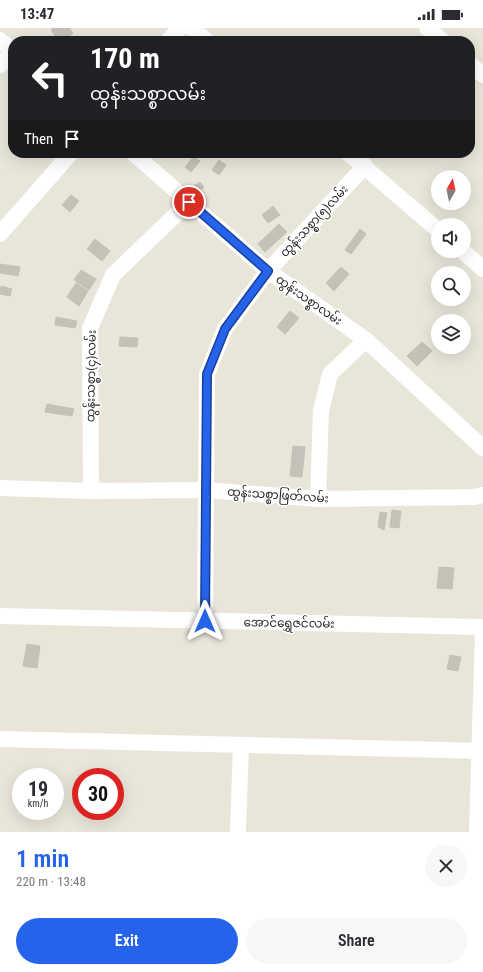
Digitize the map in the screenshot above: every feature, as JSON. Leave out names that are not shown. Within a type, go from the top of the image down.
[{"type":"street","points":[[173,36],[180,28]]},
{"type":"street","points":[[191,28],[201,36]]},
{"type":"street","points":[[427,28],[437,36]]},
{"type":"street","points":[[0,40],[8,47]]},
{"type":"street","points":[[0,65],[8,56]]},
{"type":"street","points":[[475,68],[483,75]]},
{"type":"street","points":[[0,234],[67,158]]},
{"type":"street","name":"ထွန်းသစ္စာလမ်း","points":[[139,158],[268,271],[366,340],[483,448]]},
{"type":"street","points":[[355,158],[431,224]]},
{"type":"street","name":"ထွန်းသစ္စာ(၅)လမ်း","points":[[205,621],[207,374],[225,329],[268,271],[365,166]]},
{"type":"street","name":"ထွန်းသစ္စာ(၄)လမ်း","points":[[91,491],[90,328],[113,275],[189,202]]},
{"type":"street","points":[[471,258],[483,268]]},
{"type":"street","points":[[318,499],[321,411],[330,374],[366,340]]},
{"type":"street","name":"ထွန်းသစ္စာဖြတ်လမ်း","points":[[0,488],[91,491],[206,490],[318,499],[474,497],[483,495]]},
{"type":"street","name":"အောင်ရွှေဇင်လမ်း","points":[[0,616],[483,627]]},
{"type":"street","points":[[477,832],[481,751],[483,627]]},
{"type":"street","points":[[0,739],[481,751]]},
{"type":"street","points":[[238,832],[240,745]]},
{"type":"building","points":[[53,28],[69,28],[73,33],[70,36],[55,36],[51,30]]},
{"type":"building","points":[[192,158],[196,158],[200,161],[191,172],[185,167]]},
{"type":"building","points":[[219,160],[226,165],[219,175],[212,170]]},
{"type":"building","points":[[200,182],[204,187],[198,192],[193,187]]},
{"type":"building","points":[[71,195],[79,201],[70,212],[62,205]]},
{"type":"building","points":[[273,206],[280,215],[268,223],[262,215]]},
{"type":"building","points":[[279,224],[287,232],[265,252],[258,244]]},
{"type":"building","points":[[360,229],[366,234],[351,254],[345,250]]},
{"type":"building","points":[[95,239],[110,251],[102,261],[87,249]]},
{"type":"building","points":[[0,264],[20,267],[18,276],[0,273]]},
{"type":"building","points":[[341,267],[349,274],[334,291],[326,283]]},
{"type":"building","points":[[81,270],[96,279],[89,290],[74,280]]},
{"type":"building","points":[[76,283],[88,291],[79,306],[67,297]]},
{"type":"building","points":[[1,286],[12,289],[10,296],[0,294]]},
{"type":"building","points":[[290,311],[299,318],[285,334],[277,327]]},
{"type":"building","points":[[56,317],[77,321],[75,328],[55,325]]},
{"type":"building","points":[[120,337],[138,338],[137,347],[119,346]]},
{"type":"building","points":[[422,342],[431,350],[431,352],[417,366],[407,356]]},
{"type":"building","points":[[47,404],[74,409],[72,416],[45,412]]},
{"type":"building","points":[[293,446],[305,447],[302,477],[290,476]]},
{"type":"building","points":[[392,510],[401,511],[399,528],[390,527]]},
{"type":"building","points":[[380,512],[387,513],[384,530],[378,527]]},
{"type":"building","points":[[439,567],[454,568],[452,589],[437,588]]},
{"type":"building","points":[[27,644],[40,646],[37,668],[23,666]]},
{"type":"building","points":[[450,655],[461,657],[458,671],[447,669]]},
{"type":"route","points":[[189,202],[268,271],[225,329],[207,374],[205,621]]}]
